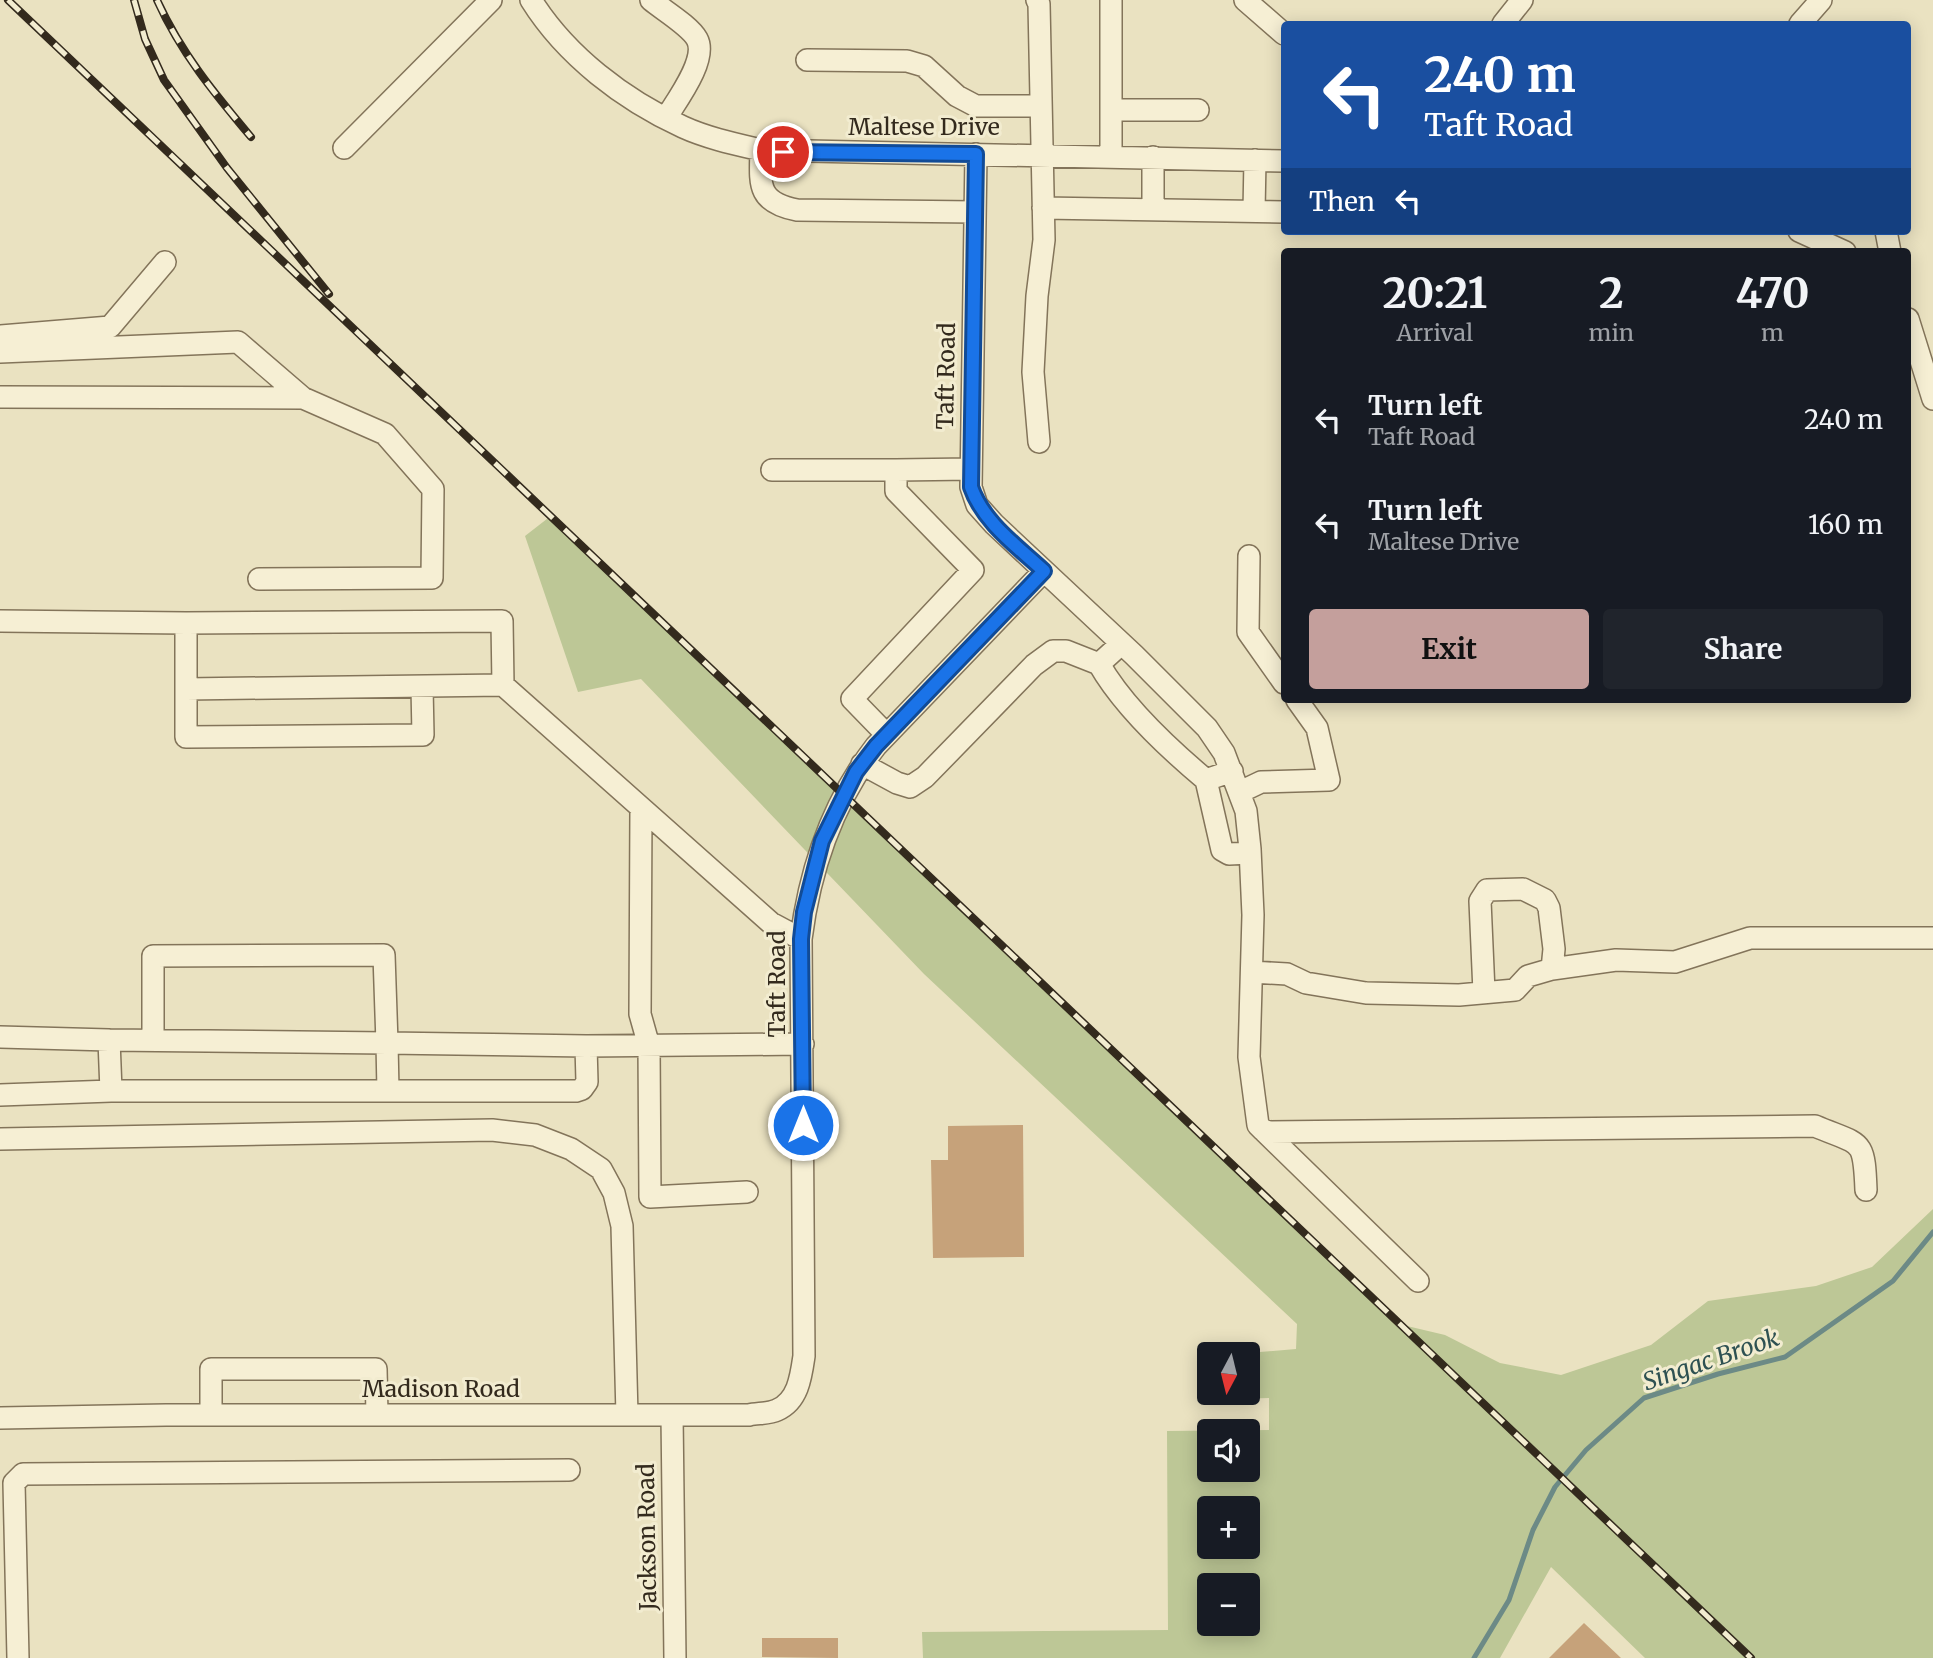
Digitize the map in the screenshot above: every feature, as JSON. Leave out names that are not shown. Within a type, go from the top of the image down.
[{"type":"street","points":[[344,148],[491,0]]},
{"type":"street","name":"Maltese Drive","points":[[531,0],[561,39],[616,89],[685,128],[725,142],[761,150],[1281,161]]},
{"type":"street","points":[[650,0],[688,29],[697,39],[700,51],[698,63],[666,118]]},
{"type":"street","points":[[1037,0],[1044,240],[1037,296],[1033,372],[1039,442]]},
{"type":"street","points":[[1111,0],[1111,156]]},
{"type":"street","points":[[1245,0],[1281,31]]},
{"type":"street","points":[[1505,21],[1522,0]]},
{"type":"street","points":[[1803,21],[1821,0]]},
{"type":"street","points":[[807,60],[907,61],[925,66],[957,96],[976,106],[1041,106]]},
{"type":"street","points":[[1111,110],[1198,110]]},
{"type":"street","points":[[761,150],[760,183],[768,198],[779,206],[797,209],[975,212]]},
{"type":"street","name":"Taft Road","points":[[976,154],[971,487],[977,505],[994,524],[1207,728],[1224,753],[1246,811],[1253,915],[1249,1058],[1258,1125],[1263,1130]]},
{"type":"street","points":[[1153,157],[1153,209]]},
{"type":"street","points":[[1254,211],[1255,160]]},
{"type":"street","points":[[1043,208],[1281,212]]},
{"type":"street","points":[[1808,235],[1835,248]]},
{"type":"street","points":[[0,337],[110,327],[165,262]]},
{"type":"street","points":[[1911,329],[1933,399]]},
{"type":"street","points":[[0,352],[238,342],[303,398],[385,434],[433,489],[432,578],[259,579]]},
{"type":"street","points":[[0,397],[303,398]]},
{"type":"street","points":[[772,470],[971,469]]},
{"type":"street","points":[[887,734],[852,699],[973,570],[896,491],[896,470]]},
{"type":"street","points":[[1249,556],[1248,632],[1281,679]]},
{"type":"street","name":"Taft Road","points":[[803,1315],[801,939],[812,875],[822,841],[844,794],[862,764],[887,734],[1044,571]]},
{"type":"street","points":[[0,621],[502,621],[503,685]]},
{"type":"street","points":[[186,623],[186,737],[423,735],[422,687]]},
{"type":"street","points":[[1099,664],[1121,644]]},
{"type":"street","points":[[862,764],[897,783],[910,786],[925,776],[1034,665],[1054,651],[1066,651],[1099,664],[1110,684],[1158,735],[1206,780],[1222,850],[1229,854],[1250,853]]},
{"type":"street","points":[[186,689],[503,685],[771,923],[801,939]]},
{"type":"street","points":[[1240,792],[1261,782],[1329,780],[1317,728],[1299,703]]},
{"type":"street","points":[[1206,780],[1232,771]]},
{"type":"street","points":[[641,808],[640,1014],[649,1046],[650,1197],[747,1192]]},
{"type":"street","points":[[1484,992],[1480,901],[1487,890],[1523,889],[1545,900],[1549,908],[1553,939],[1552,969]]},
{"type":"street","points":[[1252,972],[1287,974],[1306,982],[1366,993],[1459,995],[1515,990],[1528,976],[1552,969],[1616,960],[1675,962],[1750,938],[1933,937]]},
{"type":"street","points":[[153,1040],[153,956],[384,955],[388,1091]]},
{"type":"street","points":[[0,1037],[586,1046],[803,1044]]},
{"type":"street","points":[[108,1040],[111,1091]]},
{"type":"street","points":[[0,1095],[111,1091],[576,1091],[582,1089],[587,1082],[586,1046]]},
{"type":"street","points":[[1263,1130],[1336,1132],[1815,1126],[1858,1144],[1865,1154],[1866,1190]]},
{"type":"street","points":[[0,1139],[492,1130],[535,1135],[571,1149],[601,1169],[614,1193],[622,1226],[627,1415]]},
{"type":"street","points":[[1263,1130],[1418,1281]]},
{"type":"street","name":"Madison Road","points":[[0,1418],[211,1415],[749,1415],[777,1411],[793,1398],[801,1379],[804,1356],[803,1315]]},
{"type":"street","points":[[211,1415],[211,1369],[376,1369],[377,1415]]},
{"type":"street","name":"Jackson Road","points":[[672,1415],[675,1658]]},
{"type":"street","points":[[18,1658],[14,1483],[23,1474],[569,1470]]},
{"type":"green space","points":[[552,515],[1407,1326],[1445,1335],[1500,1363],[1561,1375],[1651,1345],[1708,1301],[1816,1286],[1872,1267],[1933,1209],[1933,1658],[1645,1658],[1551,1567],[1500,1658],[923,1658],[922,1632],[1168,1630],[1167,1431],[1197,1431],[1197,1482],[1260,1482],[1260,1430],[1269,1430],[1269,1398],[1260,1398],[1260,1352],[1296,1349],[1297,1324],[924,974],[641,679],[578,692],[525,536]]},
{"type":"building","points":[[1023,1125],[1024,1257],[933,1258],[931,1160],[948,1160],[948,1126]]},
{"type":"building","points":[[1584,1623],[1621,1658],[1549,1658]]},
{"type":"building","points":[[762,1638],[838,1638],[838,1658],[762,1657]]},
{"type":"waterway","name":"Singac Brook","points":[[1474,1658],[1509,1600],[1533,1530],[1555,1487],[1586,1450],[1644,1398],[1718,1374],[1785,1357],[1893,1281],[1933,1232]]},
{"type":"railway","points":[[8,0],[1751,1658]]},
{"type":"railway","points":[[134,0],[145,39],[164,80],[227,168],[329,294]]},
{"type":"railway","points":[[157,0],[188,55],[251,137]]},
{"type":"route","points":[[783,152],[976,154],[971,487],[977,505],[1044,571],[876,746],[856,772],[822,841],[804,912],[801,939],[803,1125]]}]
